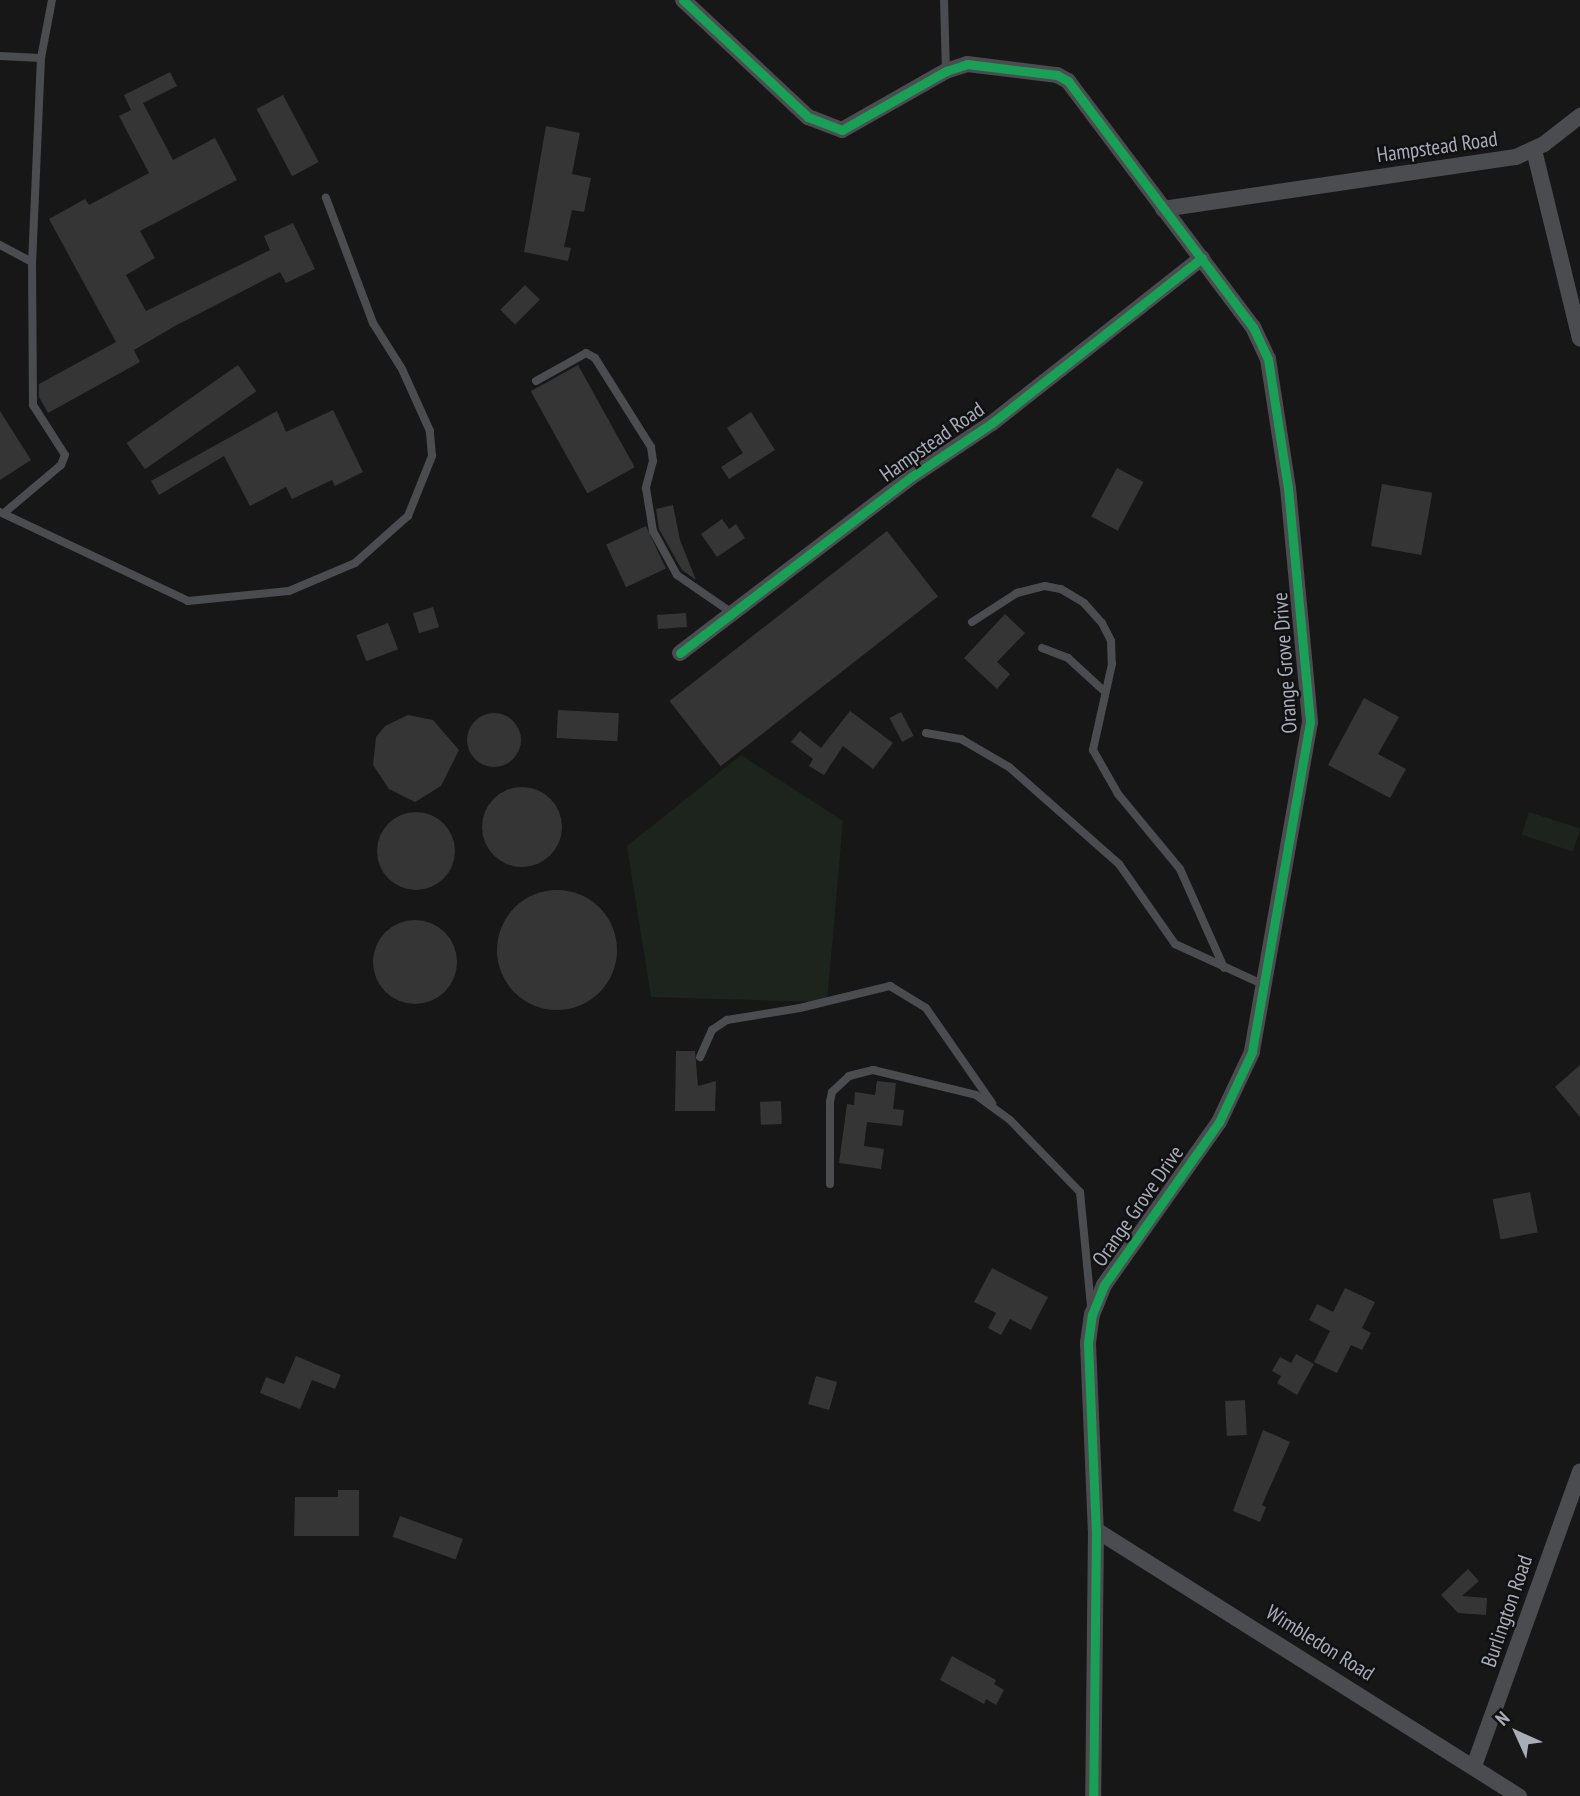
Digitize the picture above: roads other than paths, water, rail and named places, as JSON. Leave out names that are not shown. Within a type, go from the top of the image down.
[{"type":"street","name":"Orange Grove Drive","points":[[683,0],[808,117],[842,130],[862,122],[946,71],[978,64],[1057,75],[1068,81],[1253,327],[1268,359],[1288,488],[1308,698],[1304,770],[1252,1052],[1238,1087],[1104,1285],[1092,1314],[1088,1343],[1096,1530],[1093,1796]]},
{"type":"street","name":"Hampstead Road","points":[[1163,209],[1504,160],[1534,150],[1580,116]]},
{"type":"street","points":[[1534,150],[1580,338]]},
{"type":"street","name":"Hampstead Road","points":[[680,653],[911,477],[992,423],[1202,258]]},
{"type":"street","name":"Burlington Road","points":[[1474,1766],[1580,1472]]},
{"type":"street","name":"Wimbledon Road","points":[[1096,1530],[1519,1796]]},
{"type":"lane","points":[[52,0],[41,58],[32,262],[33,405],[65,455],[61,465],[2,512],[188,601],[289,591],[355,563],[408,516],[432,456],[430,431],[402,369],[373,324],[326,198]]},
{"type":"lane","points":[[944,0],[946,71]]},
{"type":"lane","points":[[0,56],[41,58]]},
{"type":"lane","points":[[0,246],[32,262]]},
{"type":"lane","points":[[536,381],[586,354],[595,358],[651,447],[646,488],[653,531],[677,575],[732,613]]},
{"type":"lane","points":[[972,622],[1017,593],[1045,586],[1061,589],[1084,603],[1102,622],[1111,641],[1112,664],[1093,733],[1097,761],[1180,869],[1224,968]]},
{"type":"lane","points":[[1042,648],[1068,658],[1104,691]]},
{"type":"lane","points":[[926,733],[961,739],[1009,767],[1119,864],[1175,944],[1264,985]]},
{"type":"lane","points":[[700,1057],[712,1030],[727,1020],[800,1008],[890,986],[926,1008],[994,1105],[1080,1192],[1092,1314]]},
{"type":"lane","points":[[830,1184],[830,1102],[832,1092],[849,1076],[873,1070],[929,1080],[994,1105]]}]
